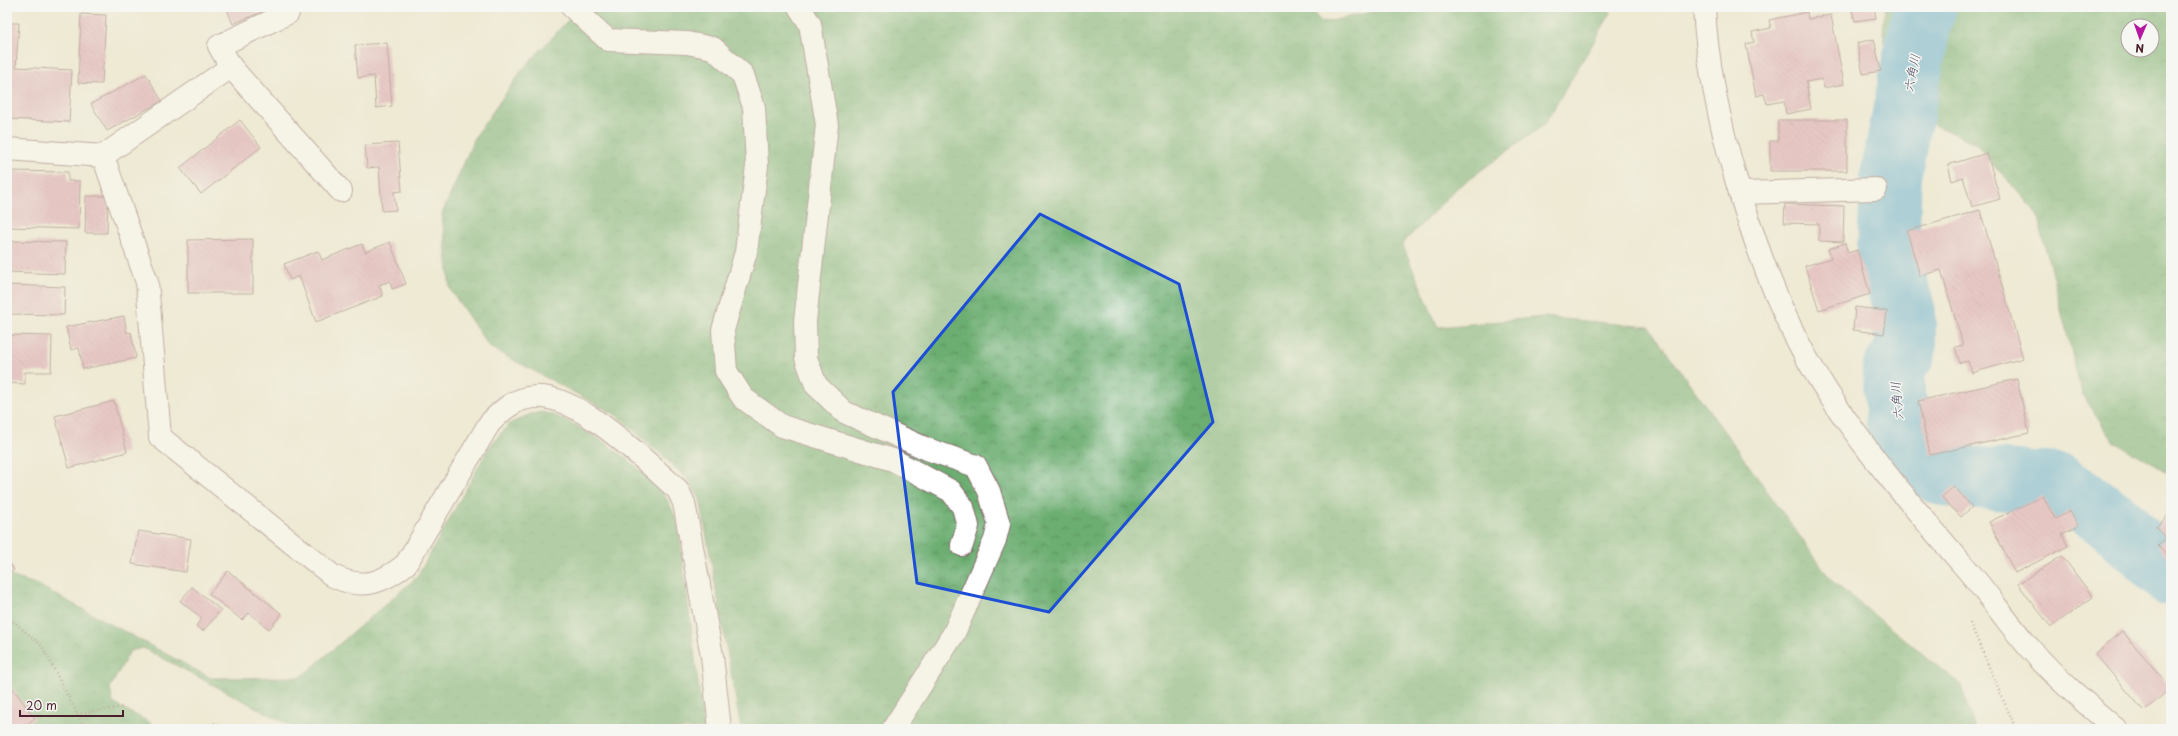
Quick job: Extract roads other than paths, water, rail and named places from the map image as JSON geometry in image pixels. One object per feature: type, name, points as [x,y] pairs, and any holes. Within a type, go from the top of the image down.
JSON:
[{"type":"street","points":[[572,7],[608,40],[687,43],[713,48],[743,75],[754,107],[757,166],[746,252],[723,330],[726,371],[742,398],[782,426],[893,460],[951,490],[963,508],[968,526],[962,545]]},
{"type":"street","points":[[799,7],[810,24],[827,125],[805,321],[806,358],[816,385],[844,412],[927,449],[976,466],[989,491],[999,524],[995,540],[954,633],[893,729]]},
{"type":"street","points":[[1704,7],[1706,38],[1713,92],[1747,219],[1776,295],[1812,368],[1840,412],[1868,451],[1974,578],[2034,653],[2116,729]]},
{"type":"street","points":[[288,13],[219,46],[231,67],[341,191]]},
{"type":"street","points":[[7,149],[103,156],[231,67]]},
{"type":"street","points":[[103,156],[147,282],[160,437],[332,576],[356,584],[368,584],[394,574],[406,564],[489,424],[499,413],[512,403],[535,397],[560,400],[612,431],[678,490],[688,520],[712,656],[720,729]]},
{"type":"street","points":[[1740,193],[1876,189]]},
{"type":"waterway","name":"六角川","points":[[1926,7],[1921,20],[1891,176],[1888,254],[1905,313],[1905,352],[1893,370],[1898,433],[1920,462],[1943,475],[2058,484],[2114,522],[2171,575]]}]
